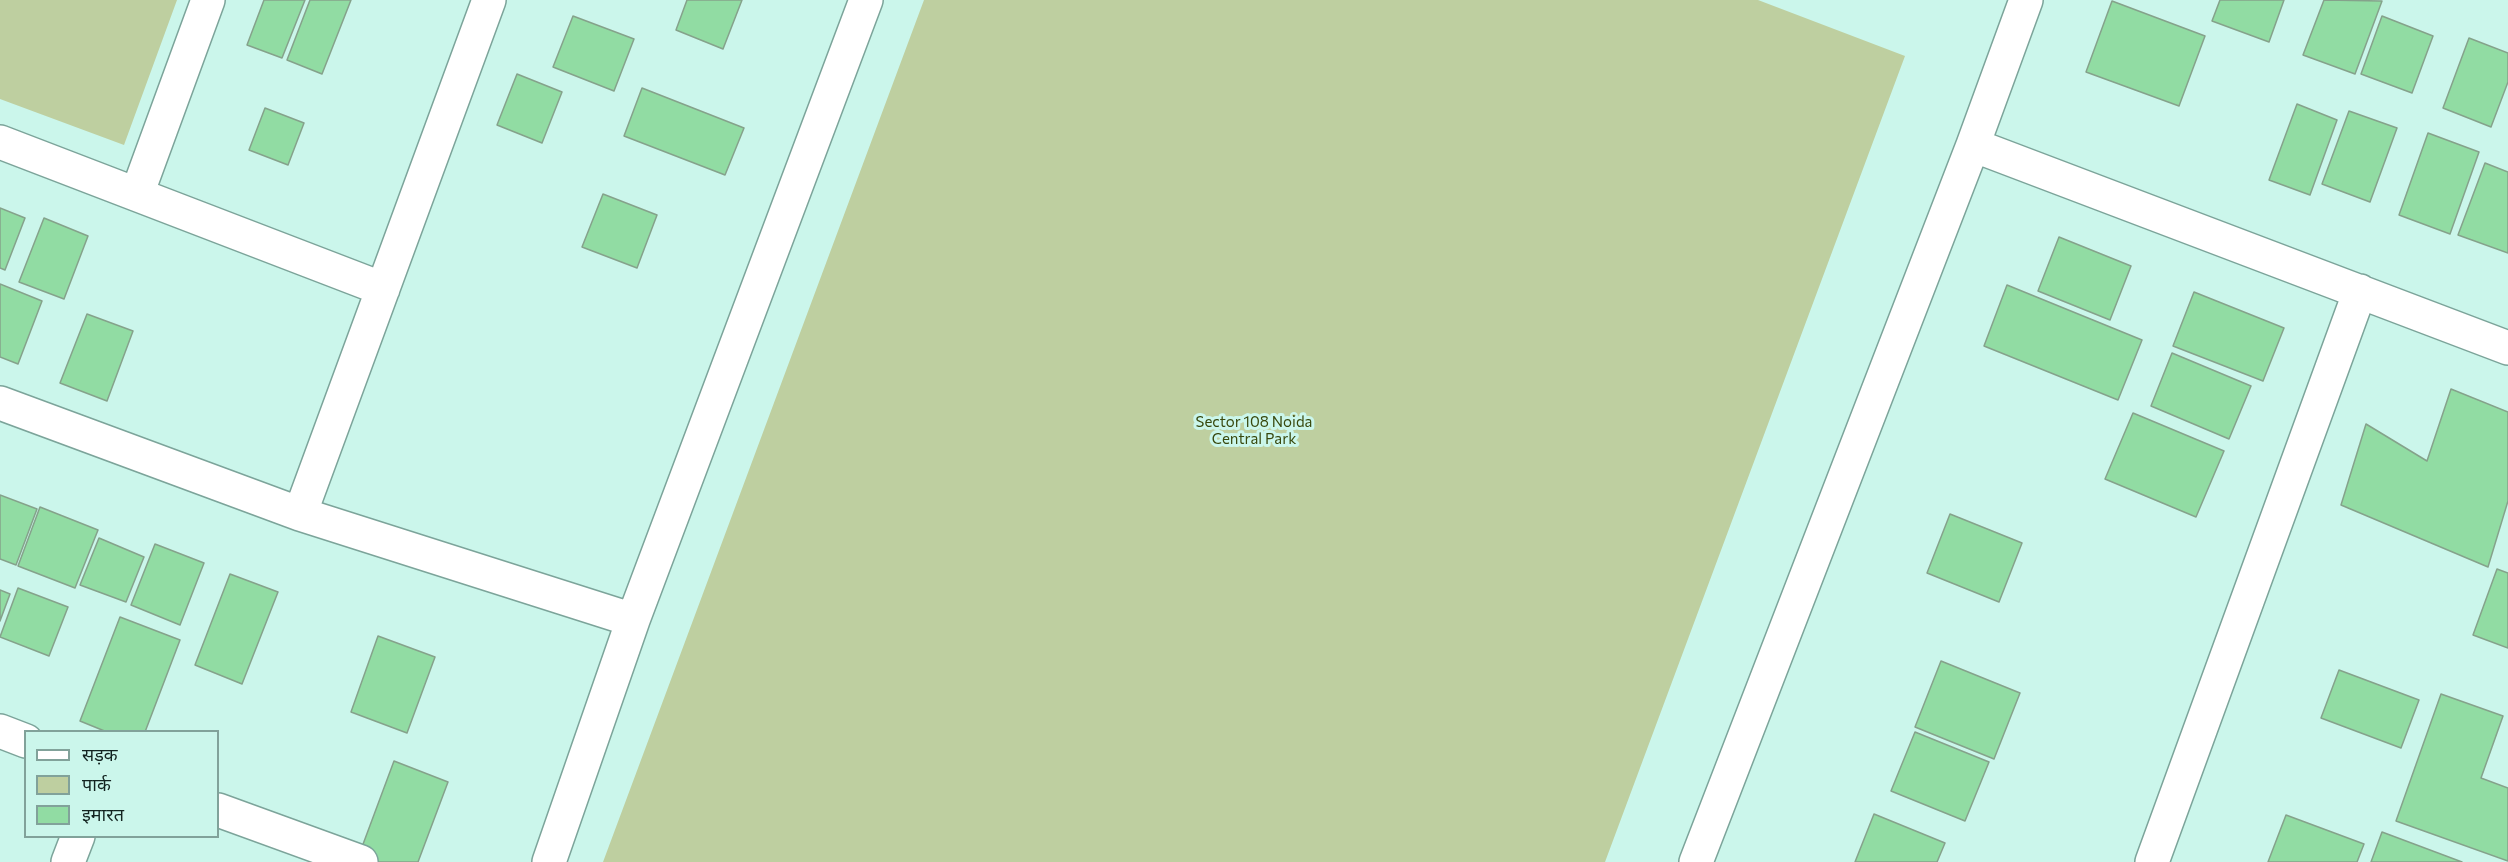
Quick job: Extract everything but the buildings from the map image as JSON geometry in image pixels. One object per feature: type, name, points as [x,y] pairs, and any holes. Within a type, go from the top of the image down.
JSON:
[{"type":"street","points":[[137,194],[208,0]]},
{"type":"street","points":[[300,514],[489,0]]},
{"type":"street","points":[[549,862],[633,620],[866,0]]},
{"type":"street","points":[[1696,862],[1973,145],[2026,0]]},
{"type":"street","points":[[0,142],[383,289]]},
{"type":"street","points":[[1973,145],[2508,348]]},
{"type":"street","points":[[2152,862],[2360,291]]},
{"type":"street","points":[[0,403],[300,514],[633,620]]},
{"type":"street","points":[[0,731],[24,740]]},
{"type":"street","points":[[219,810],[361,862]]},
{"type":"street","points":[[68,862],[78,838]]},
{"type":"green space","points":[[0,0],[177,0],[124,145],[0,99]]},
{"type":"green space","name":"Sector 108 Noida Central Park","points":[[924,0],[1758,0],[1905,56],[1605,862],[603,862]]}]
